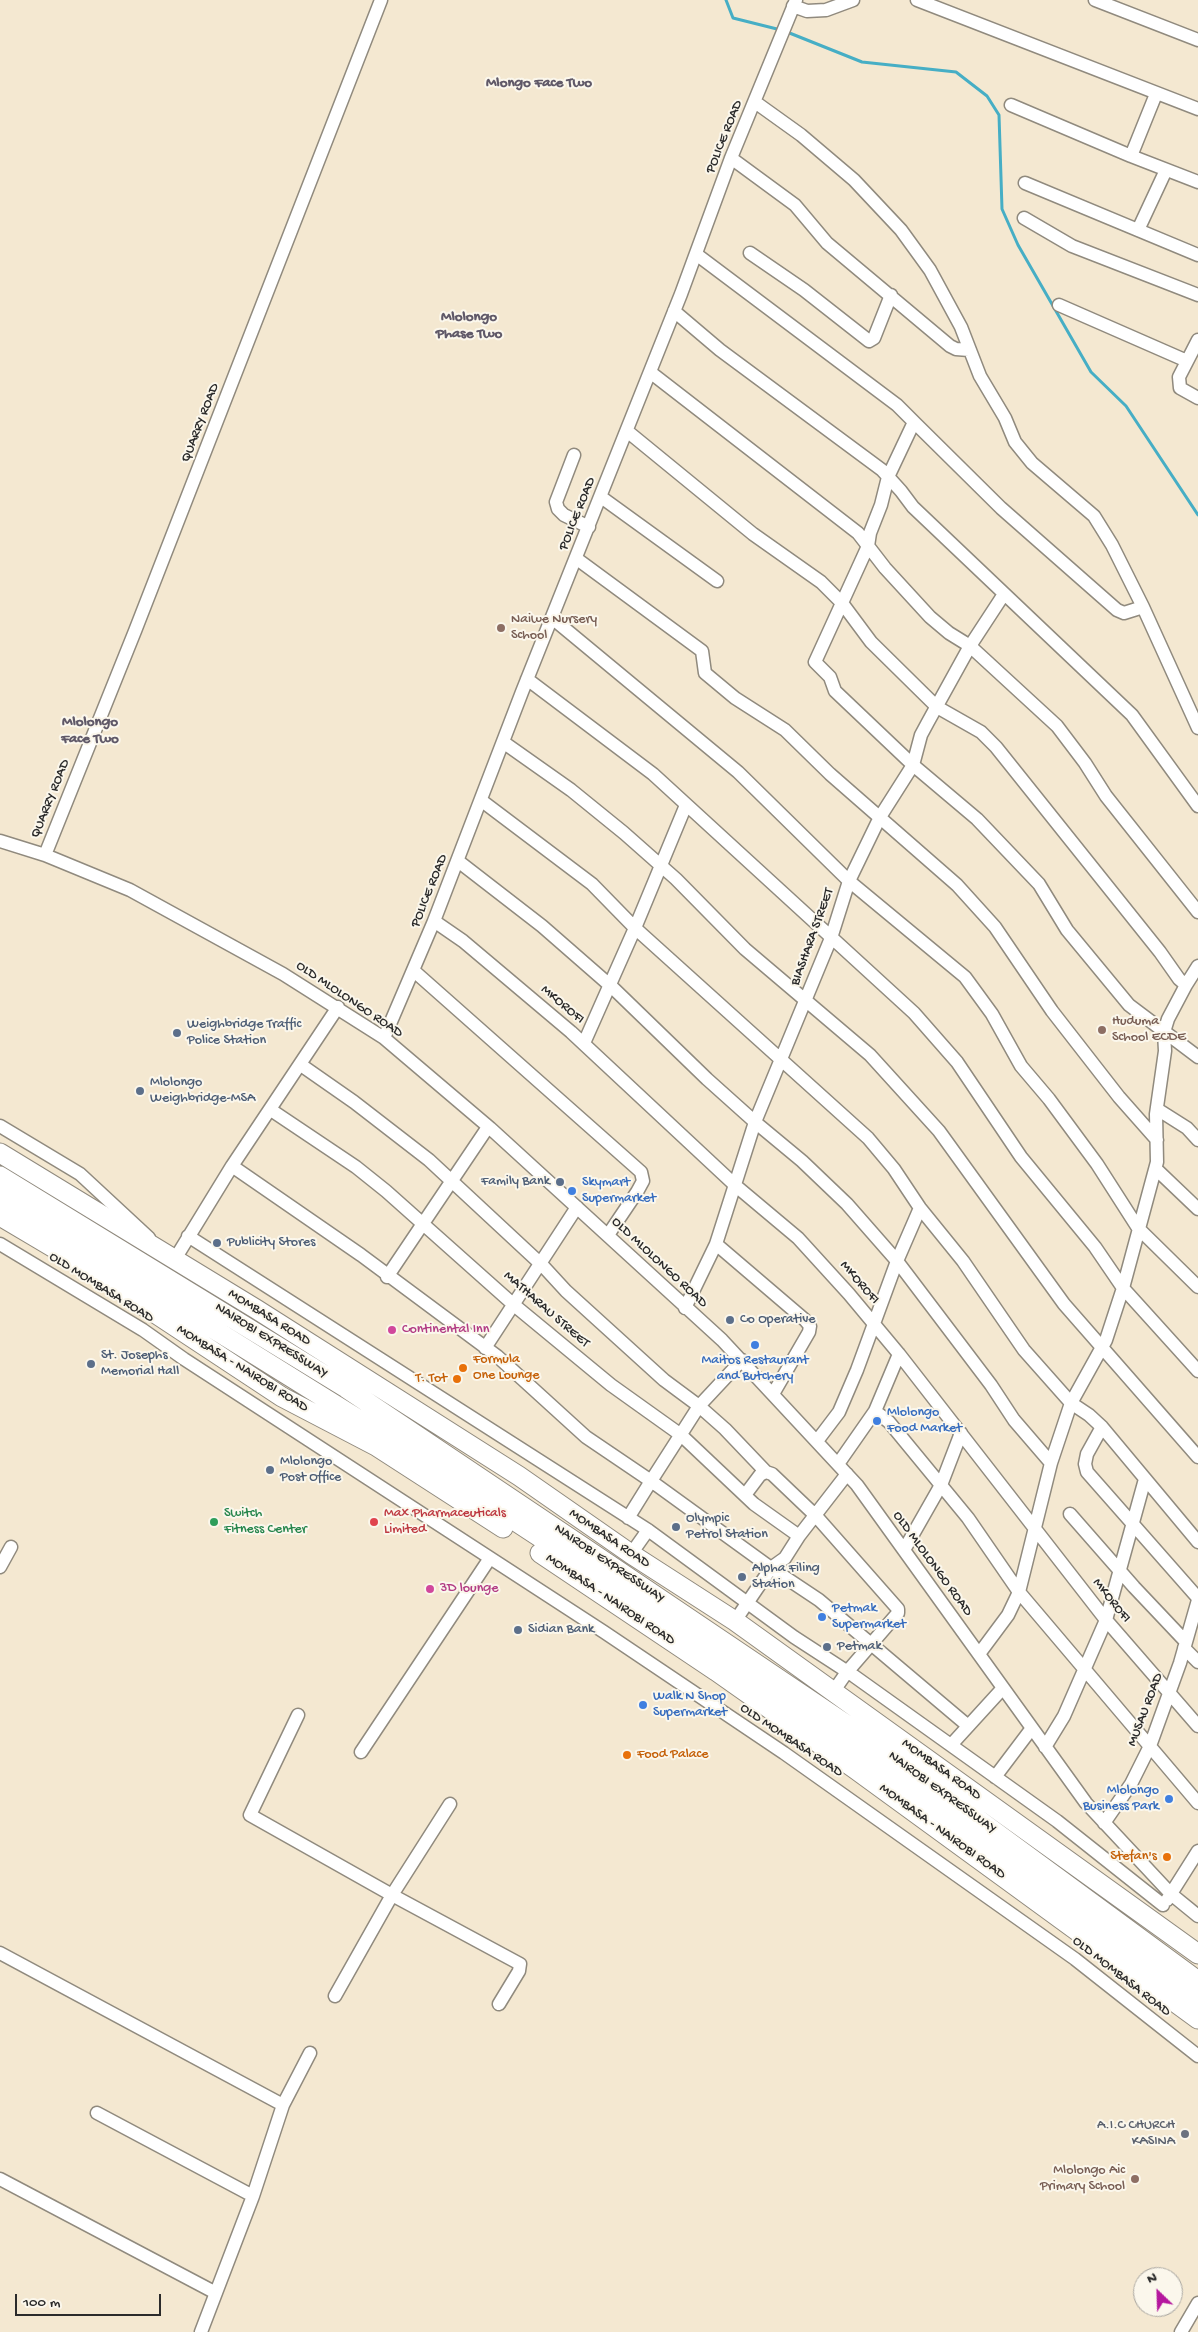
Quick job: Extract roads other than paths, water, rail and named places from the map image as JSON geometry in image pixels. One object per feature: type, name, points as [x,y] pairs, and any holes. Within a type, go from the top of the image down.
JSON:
[{"type":"highway","name":"MOMBASA ROAD","points":[[0,1153],[168,1255],[519,1476],[631,1554],[735,1622],[1198,1954]]},
{"type":"highway","name":"NAIROBI EXPRESSWAY","points":[[0,1176],[346,1388],[578,1543],[881,1748],[1198,1980]]},
{"type":"highway","name":"NAIROBI EXPRESSWAY","points":[[0,1196],[387,1436],[628,1595],[911,1790],[1198,2000]]},
{"type":"highway","name":"MOMBASA - NAIROBI ROAD","points":[[0,1216],[76,1261],[282,1397],[376,1446],[534,1549],[716,1671],[1198,2019]]},
{"type":"street","name":"QUARRY ROAD","points":[[45,855],[135,631],[381,0]]},
{"type":"street","points":[[794,3],[807,10],[826,10],[853,0]]},
{"type":"street","points":[[917,0],[1198,109]]},
{"type":"street","points":[[1095,0],[1198,40]]},
{"type":"street","name":"POLICE ROAD","points":[[384,1038],[414,971],[482,801],[527,679],[577,559],[674,312],[731,158],[794,3]]},
{"type":"street","points":[[1131,156],[1156,94]]},
{"type":"street","points":[[755,102],[801,135],[854,180],[901,230],[930,270],[961,327],[980,376],[1005,418],[1015,442],[1032,462],[1094,516],[1112,545],[1143,607],[1198,728]]},
{"type":"street","points":[[1011,105],[1198,182]]},
{"type":"street","points":[[731,158],[794,205],[827,242],[950,346],[956,349],[969,350]]},
{"type":"street","points":[[1138,230],[1166,170]]},
{"type":"street","points":[[1025,183],[1198,255]]},
{"type":"street","points":[[1024,218],[1072,246],[1198,295]]},
{"type":"street","points":[[750,253],[804,290],[869,340],[874,338],[891,295]]},
{"type":"street","points":[[696,254],[897,405],[1008,514],[1117,610],[1124,612],[1143,607]]},
{"type":"street","points":[[1059,305],[1187,361]]},
{"type":"street","points":[[674,312],[720,350],[826,431],[863,455],[888,477],[913,507],[1132,715],[1198,806]]},
{"type":"street","points":[[1198,340],[1179,376],[1180,388],[1198,398]]},
{"type":"street","points":[[650,372],[716,426],[790,479],[858,533],[930,617],[949,633],[970,646],[1057,726],[1085,763],[1106,796],[1198,912]]},
{"type":"street","points":[[914,422],[888,477],[881,505],[870,533],[868,546],[815,662],[830,677],[835,691],[914,765],[977,819],[1039,884],[1067,930],[1129,1005],[1198,1057]]},
{"type":"street","points":[[627,431],[753,534],[821,582],[842,603],[871,642],[937,707],[981,732],[996,747],[1160,952],[1179,979],[1186,985]]},
{"type":"street","points":[[574,455],[556,502],[558,509],[564,515],[589,527]]},
{"type":"street","points":[[601,497],[717,581]]},
{"type":"street","points":[[577,559],[702,651],[705,673],[736,698],[785,730],[830,774],[937,866],[980,909],[995,927],[1052,1011],[1119,1097],[1157,1140]]},
{"type":"street","name":"BIASHARA STREET","points":[[685,1308],[716,1244],[755,1122],[831,938],[849,881],[880,817],[914,765],[921,735],[970,646],[1004,594]]},
{"type":"street","points":[[552,618],[738,772],[849,881],[965,977],[992,1014],[1021,1066],[1049,1099],[1097,1164],[1138,1228],[1198,1288]]},
{"type":"street","points":[[527,679],[653,774],[914,1014],[957,1062],[1021,1157],[1095,1247],[1123,1288],[1198,1372]]},
{"type":"street","points":[[503,742],[571,790],[660,864],[745,949],[870,1055],[939,1131],[1064,1304],[1198,1457]]},
{"type":"street","points":[[482,801],[592,884],[635,928],[868,1138],[894,1169],[920,1208],[963,1260],[1024,1350],[1071,1403],[1089,1414],[1102,1427],[1198,1542]]},
{"type":"street","points":[[584,1044],[686,805]]},
{"type":"street","name":"OLD MLOLONGO ROAD","points":[[0,841],[45,855],[130,890],[275,969],[338,1007],[384,1038],[488,1127],[608,1235],[742,1360],[847,1474],[1086,1803],[1171,1894],[1198,1916]]},
{"type":"street","points":[[458,861],[542,926],[610,985],[755,1122],[802,1161],[828,1186],[897,1261],[991,1385],[1014,1420],[1051,1463]]},
{"type":"street","name":"MKOROFI","points":[[434,921],[463,941],[584,1044],[736,1186],[798,1238],[899,1354],[1106,1620],[1198,1726]]},
{"type":"street","points":[[979,1654],[1008,1615],[1020,1592],[1051,1463],[1071,1403],[1102,1348],[1123,1288],[1138,1228],[1156,1169],[1157,1109],[1165,1051],[1164,1032],[1168,1019],[1186,985],[1198,969]]},
{"type":"street","points":[[414,971],[640,1172],[643,1181],[608,1235]]},
{"type":"street","points":[[0,1126],[80,1174],[121,1209],[168,1255],[188,1236],[232,1166],[338,1007]]},
{"type":"street","name":"MATHARAU STREET","points":[[301,1065],[405,1140],[540,1262],[566,1291],[664,1380],[699,1406],[736,1440],[766,1472],[772,1474],[816,1516],[898,1609],[898,1614],[872,1645]]},
{"type":"street","points":[[1157,1109],[1187,1128],[1198,1140]]},
{"type":"street","name":"MATHARAU STREET","points":[[271,1110],[356,1167],[514,1305],[611,1385],[681,1435],[746,1495],[789,1531],[799,1536]]},
{"type":"street","points":[[387,1277],[488,1127]]},
{"type":"street","points":[[232,1166],[353,1250],[517,1372],[586,1437],[819,1600],[967,1725]]},
{"type":"street","points":[[1156,1169],[1198,1209]]},
{"type":"street","points":[[485,1348],[577,1208]]},
{"type":"street","points":[[816,1441],[839,1412],[897,1261],[920,1208]]},
{"type":"street","points":[[188,1236],[648,1530],[794,1637],[847,1672],[1057,1821],[1163,1905]]},
{"type":"street","name":"OLD MOMBASA ROAD","points":[[0,1244],[143,1330],[184,1359],[604,1632],[854,1801],[1075,1959],[1198,2056]]},
{"type":"street","points":[[716,1244],[806,1320],[810,1326],[809,1332],[773,1394]]},
{"type":"street","points":[[838,1464],[875,1411],[899,1354]]},
{"type":"street","points":[[628,1518],[699,1406],[742,1360]]},
{"type":"street","points":[[875,1411],[889,1422],[941,1485],[968,1518],[1020,1592],[1198,1803]]},
{"type":"street","points":[[1102,1427],[1087,1454],[1085,1464],[1087,1472],[1198,1602]]},
{"type":"street","points":[[904,1550],[941,1485],[962,1433]]},
{"type":"street","points":[[746,1495],[760,1475],[766,1472]]},
{"type":"street","points":[[735,1622],[771,1568],[786,1558],[799,1536],[847,1474]]},
{"type":"street","points":[[1045,1747],[1064,1716],[1106,1620],[1145,1479]]},
{"type":"street","points":[[1070,1514],[1198,1662]]},
{"type":"street","points":[[631,1554],[648,1530]]},
{"type":"street","points":[[0,1567],[11,1547]]},
{"type":"street","points":[[360,1752],[490,1558]]},
{"type":"street","name":"MUSAU ROAD","points":[[1104,1823],[1131,1784],[1150,1746],[1198,1602]]},
{"type":"street","points":[[833,1692],[847,1672],[872,1645]]},
{"type":"street","points":[[951,1745],[967,1725],[1003,1688]]},
{"type":"street","points":[[298,1716],[250,1815],[520,1964],[519,1971],[499,2004]]},
{"type":"street","points":[[995,1777],[1032,1728]]},
{"type":"street","points":[[335,1996],[392,1895],[450,1804]]},
{"type":"street","points":[[1151,1920],[1171,1894],[1198,1851]]},
{"type":"street","points":[[0,1953],[283,2105]]},
{"type":"street","points":[[201,2332],[253,2196],[283,2105],[310,2053]]},
{"type":"street","points":[[97,2113],[253,2196]]},
{"type":"street","points":[[0,2179],[216,2293]]},
{"type":"street","points":[[1181,2332],[1198,2303]]},
{"type":"waterway","points":[[726,0],[733,18],[781,30]]},
{"type":"waterway","points":[[787,32],[862,62],[956,72],[987,96],[999,115],[1002,209],[1018,245],[1091,372],[1126,406],[1198,515]]},
{"type":"place","name":"Naiwe Nursery School","points":[[501,628]]},
{"type":"place","name":"Huduma School ECDE","points":[[1102,1030]]},
{"type":"place","name":"Weighbridge Traffic Police Station","points":[[177,1033]]},
{"type":"place","name":"Mlolongo Weighbridge-MSA","points":[[140,1091]]},
{"type":"place","name":"Family Bank","points":[[560,1182]]},
{"type":"place","name":"Skymart Supermarket","points":[[572,1191]]},
{"type":"place","name":"Publicity Stores","points":[[217,1243]]},
{"type":"place","name":"Co Operative","points":[[730,1320]]},
{"type":"place","name":"Continental Inn","points":[[392,1330]]},
{"type":"place","name":"Maitos Restaurant and Butchery","points":[[755,1345]]},
{"type":"place","name":"St. Josephs Memorial Hall","points":[[91,1364]]},
{"type":"place","name":"Formula One Lounge","points":[[463,1368]]},
{"type":"place","name":"T. Tot","points":[[457,1379]]},
{"type":"place","name":"Mlolongo Food Market","points":[[877,1421]]},
{"type":"place","name":"Mlolongo Post Office","points":[[270,1470]]},
{"type":"place","name":"Switch Fitness Center","points":[[214,1522]]},
{"type":"place","name":"Max Pharmaceuticals Limited","points":[[374,1522]]},
{"type":"place","name":"Olympic Petrol Station","points":[[676,1527]]},
{"type":"place","name":"Alpha Filing Station","points":[[742,1577]]},
{"type":"place","name":"3D lounge","points":[[430,1589]]},
{"type":"place","name":"Petmak Supermarket","points":[[822,1617]]},
{"type":"place","name":"Sidian Bank","points":[[518,1630]]},
{"type":"place","name":"Petmak","points":[[827,1647]]},
{"type":"place","name":"Walk N Shop Supermarket","points":[[643,1705]]},
{"type":"place","name":"Food Palace","points":[[627,1755]]},
{"type":"place","name":"Mlolongo Business Park","points":[[1169,1799]]},
{"type":"place","name":"Stefan's","points":[[1167,1857]]},
{"type":"place","name":"A.I.C CHURCH KASINA","points":[[1185,2134]]},
{"type":"place","name":"Mlolongo Aic Primary School","points":[[1135,2179]]},
{"type":"district","name":"Mlongo Face Two","points":[[539,84]]},
{"type":"district","name":"Mlolongo Phase Two","points":[[469,326]]},
{"type":"district","name":"Mlolongo Face Two","points":[[90,732]]}]
